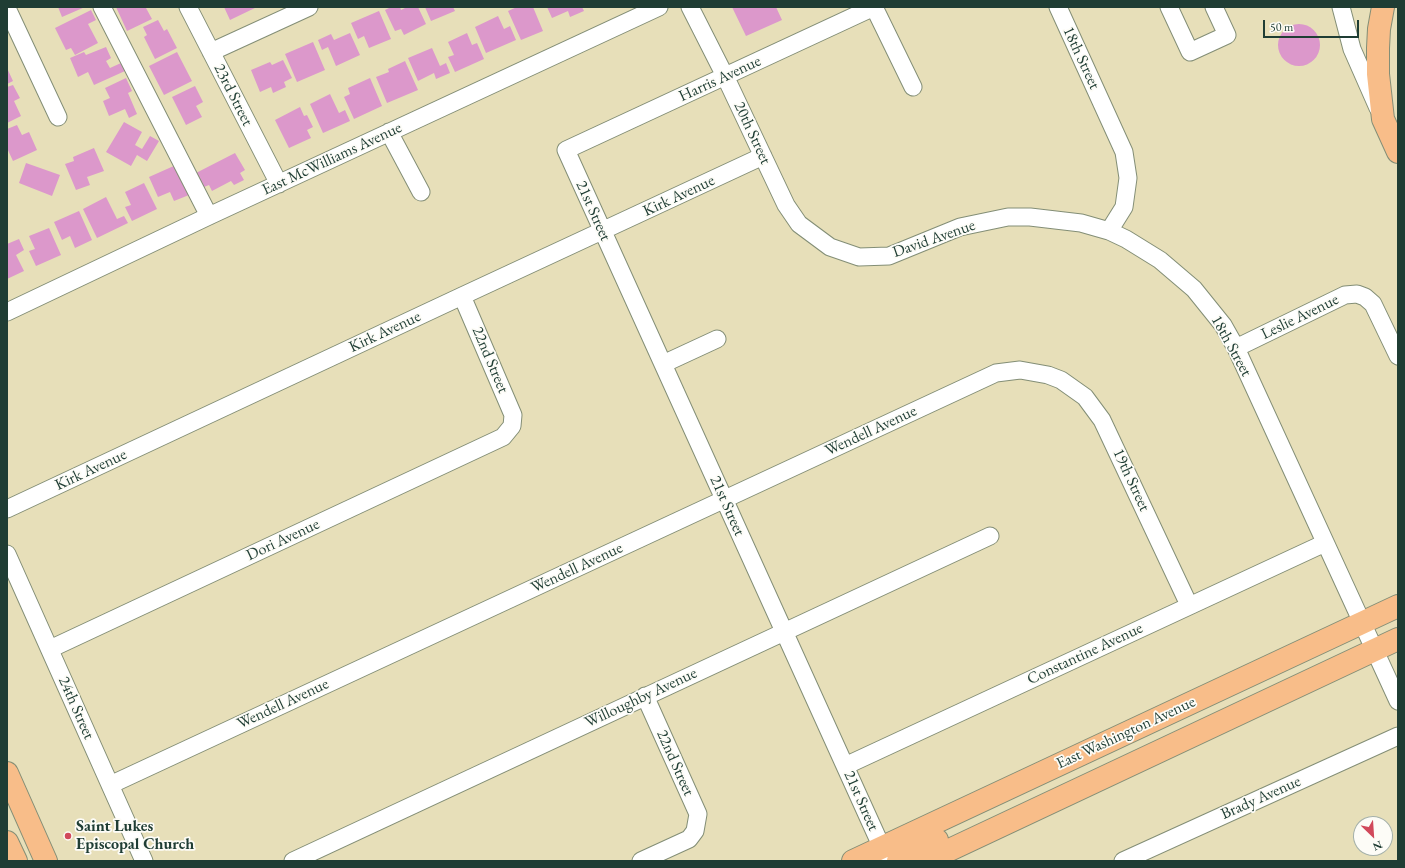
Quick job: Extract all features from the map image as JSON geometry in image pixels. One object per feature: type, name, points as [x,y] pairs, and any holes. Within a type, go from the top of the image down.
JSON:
[{"type":"main road","points":[[1383,7],[1379,29],[1378,74],[1383,119],[1398,152]]},
{"type":"main road","name":"East Washington Avenue","points":[[888,858],[916,853],[994,808],[1053,767],[1367,636],[1398,606]]},
{"type":"main road","name":"East Washington Avenue","points":[[926,861],[1181,740],[1341,646],[1367,636],[1398,639]]},
{"type":"main road","points":[[7,774],[46,861]]},
{"type":"main road","points":[[7,842],[16,861]]},
{"type":"main road","points":[[853,861],[888,858]]},
{"type":"street","points":[[102,7],[209,216]]},
{"type":"street","name":"23rd Street","points":[[188,7],[279,184]]},
{"type":"street","points":[[211,52],[309,7]]},
{"type":"street","name":"East McWilliams Avenue","points":[[7,312],[209,216],[659,7]]},
{"type":"street","name":"20th Street","points":[[690,7],[725,76],[786,205],[799,224],[830,247]]},
{"type":"street","points":[[874,7],[913,87]]},
{"type":"street","name":"Harris Avenue","points":[[566,150],[874,7]]},
{"type":"street","name":"18th Street","points":[[1058,7],[1124,152],[1128,178],[1124,207],[1109,231],[1126,239],[1160,260],[1194,289],[1223,325],[1236,348],[1398,701]]},
{"type":"street","points":[[1169,7],[1190,52],[1227,35],[1214,7]]},
{"type":"street","points":[[1341,7],[1352,49],[1383,119]]},
{"type":"street","points":[[7,8],[58,117]]},
{"type":"street","points":[[389,132],[421,192]]},
{"type":"street","name":"21st Street","points":[[566,150],[888,858]]},
{"type":"street","name":"Kirk Avenue","points":[[7,509],[763,156]]},
{"type":"street","name":"David Avenue","points":[[830,247],[859,257],[889,256],[960,227],[1008,217],[1030,217],[1081,223],[1109,231]]},
{"type":"street","name":"Leslie Avenue","points":[[1236,348],[1345,295],[1357,294],[1365,297],[1373,304],[1398,356]]},
{"type":"street","name":"22nd Street","points":[[462,296],[513,415],[512,426]]},
{"type":"street","points":[[663,364],[717,339]]},
{"type":"street","name":"Wendell Avenue","points":[[110,784],[996,373],[1020,370],[1048,375]]},
{"type":"street","name":"19th Street","points":[[1048,375],[1061,380],[1085,397],[1102,420],[1190,605]]},
{"type":"street","name":"Dori Avenue","points":[[50,649],[503,437],[512,426]]},
{"type":"street","name":"Willoughby Avenue","points":[[293,861],[990,536]]},
{"type":"street","name":"Constantine Avenue","points":[[845,766],[1325,543]]},
{"type":"street","name":"24th Street","points":[[7,554],[144,861]]},
{"type":"street","name":"22nd Street","points":[[641,861],[689,838],[695,831],[698,814],[646,696]]},
{"type":"street","name":"Brady Avenue","points":[[1123,861],[1398,736]]},
{"type":"building","points":[[58,7],[85,7],[62,17]]},
{"type":"building","points":[[116,7],[148,7],[146,8],[152,19],[127,31]]},
{"type":"building","points":[[224,7],[257,7],[230,20]]},
{"type":"building","points":[[391,7],[400,7],[401,10],[407,7],[418,7],[426,24],[404,35],[401,29],[395,31],[385,10]]},
{"type":"building","points":[[425,7],[453,7],[455,11],[431,21]]},
{"type":"building","points":[[517,7],[533,7],[543,31],[521,40],[508,11]]},
{"type":"building","points":[[547,7],[582,7],[584,11],[570,17],[568,11],[552,18]]},
{"type":"building","points":[[732,7],[776,7],[782,20],[746,36]]},
{"type":"building","points":[[91,10],[96,20],[88,24],[98,43],[75,55],[71,48],[66,50],[55,28]]},
{"type":"building","points":[[379,11],[391,39],[369,48],[364,36],[358,39],[351,23]]},
{"type":"building","points":[[498,16],[504,29],[510,26],[516,40],[486,53],[475,27]]},
{"type":"building","points":[[158,20],[164,31],[167,29],[177,48],[155,59],[144,37],[147,35],[143,27]]},
{"type":"building","points":[[1295,24],[1303,24],[1311,27],[1317,33],[1320,45],[1317,57],[1311,63],[1303,66],[1295,66],[1287,63],[1281,57],[1278,49],[1278,41],[1281,33],[1287,27]]},
{"type":"building","points":[[350,33],[360,55],[336,66],[328,47],[322,50],[318,40],[331,34],[334,40]]},
{"type":"building","points":[[467,33],[472,45],[477,43],[484,59],[455,72],[448,57],[454,55],[448,42]]},
{"type":"building","points":[[313,42],[325,70],[297,82],[285,54]]},
{"type":"building","points":[[106,47],[111,58],[106,61],[110,68],[121,63],[125,71],[94,85],[88,72],[78,77],[70,58],[84,52],[86,55]]},
{"type":"building","points":[[432,48],[440,66],[446,63],[450,73],[436,79],[434,73],[418,81],[408,58]]},
{"type":"building","points":[[177,52],[192,81],[164,95],[149,66]]},
{"type":"building","points":[[283,60],[292,78],[284,82],[286,87],[273,93],[271,87],[260,92],[251,70],[270,62],[272,65]]},
{"type":"building","points":[[405,61],[418,90],[387,103],[376,77],[389,72],[388,69]]},
{"type":"building","points":[[7,68],[13,81],[7,84]]},
{"type":"building","points":[[126,78],[132,91],[128,93],[137,114],[129,118],[125,109],[109,116],[103,101],[110,98],[105,88]]},
{"type":"building","points":[[370,78],[382,106],[354,119],[344,97],[350,94],[348,88]]},
{"type":"building","points":[[13,85],[20,98],[14,101],[21,116],[7,123],[7,87]]},
{"type":"building","points":[[195,86],[203,102],[196,106],[202,117],[186,125],[172,97]]},
{"type":"building","points":[[330,94],[339,113],[345,110],[350,121],[323,133],[310,104]]},
{"type":"building","points":[[300,107],[304,116],[307,115],[313,127],[307,130],[311,138],[289,148],[275,120]]},
{"type":"building","points":[[124,122],[142,132],[135,145],[142,149],[150,136],[159,141],[147,161],[137,155],[131,166],[106,152]]},
{"type":"building","points":[[17,125],[22,135],[29,132],[37,150],[13,161],[7,148],[7,129]]},
{"type":"building","points":[[94,148],[104,171],[87,177],[90,185],[76,190],[65,164],[74,161],[73,157]]},
{"type":"building","points":[[235,153],[245,170],[240,173],[244,180],[234,185],[231,181],[212,191],[209,185],[204,187],[196,173]]},
{"type":"building","points":[[26,163],[60,175],[52,196],[19,183]]},
{"type":"building","points":[[176,165],[189,195],[174,201],[170,192],[158,197],[149,177]]},
{"type":"building","points":[[144,183],[157,209],[132,221],[125,207],[131,205],[125,192]]},
{"type":"building","points":[[106,197],[117,219],[124,216],[128,223],[97,238],[83,209]]},
{"type":"building","points":[[79,211],[92,240],[75,248],[70,236],[62,240],[54,222]]},
{"type":"building","points":[[49,228],[61,255],[36,266],[29,251],[35,249],[29,236]]},
{"type":"building","points":[[19,239],[24,250],[16,255],[24,271],[7,279],[7,244]]},
{"type":"place","name":"Saint Lukes Episcopal Church","points":[[68,836]]}]
